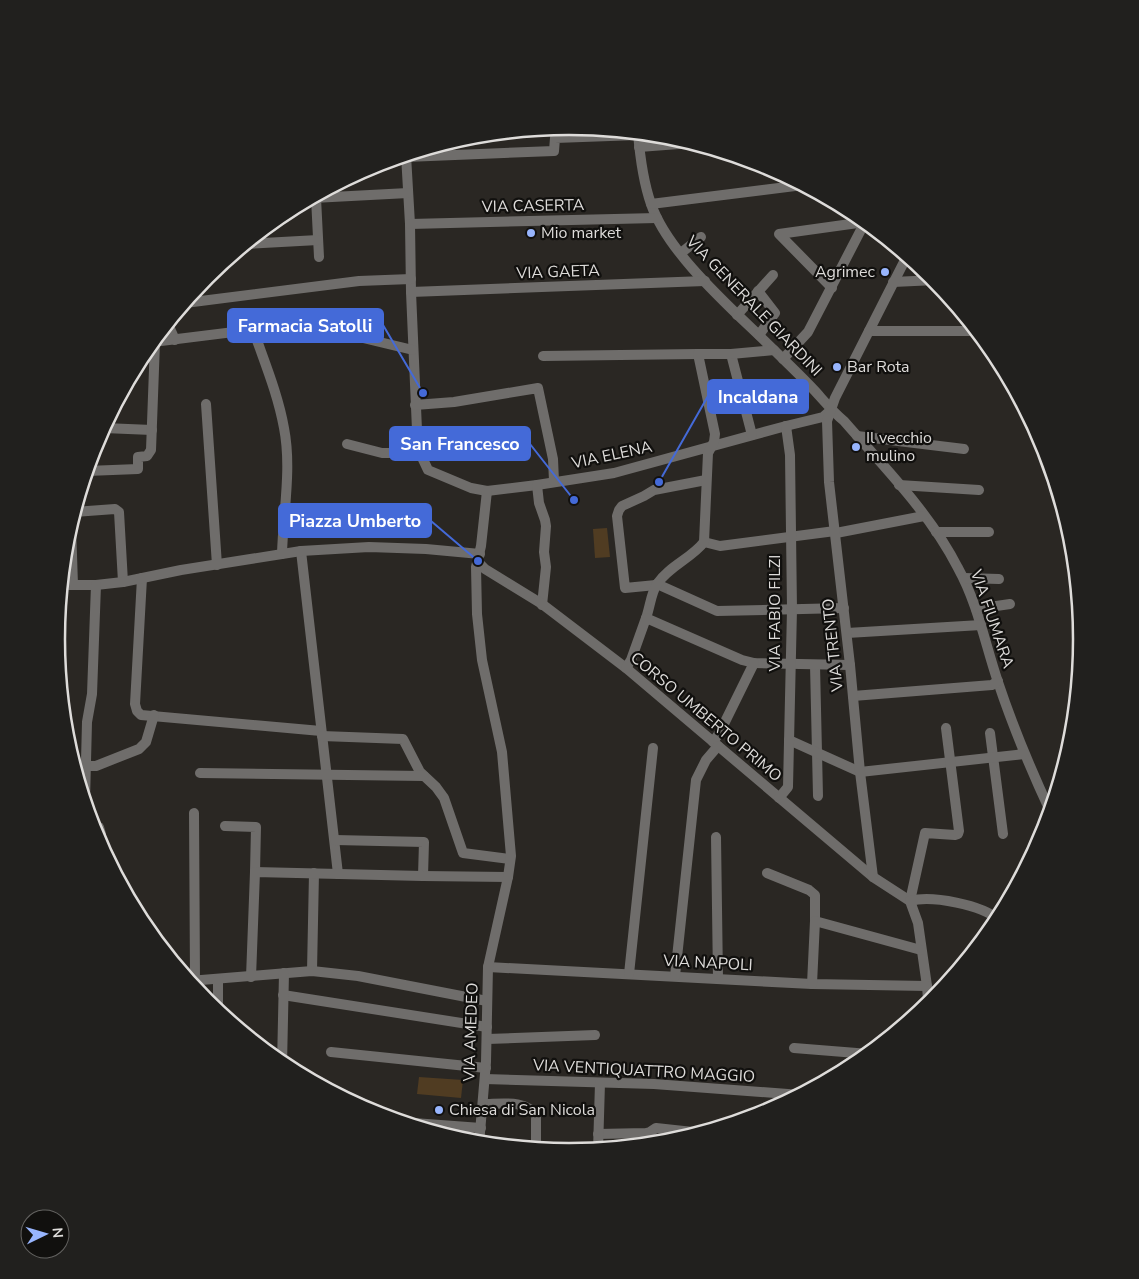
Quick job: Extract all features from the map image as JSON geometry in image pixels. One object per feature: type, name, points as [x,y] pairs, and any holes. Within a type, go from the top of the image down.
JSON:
[{"type":"street","points":[[429,155],[554,151],[555,138],[599,136]]},
{"type":"street","name":"VIA GENERALE GIARDINI","points":[[638,140],[644,180],[651,204],[668,237],[737,315],[816,392],[831,410]]},
{"type":"street","points":[[639,148],[669,145]]},
{"type":"street","name":"VIA ELENA","points":[[406,162],[415,405],[420,453],[428,470],[471,488],[486,491],[554,482],[614,473],[823,417],[831,410]]},
{"type":"street","points":[[651,204],[789,185]]},
{"type":"street","points":[[327,197],[408,193]]},
{"type":"street","points":[[315,204],[319,257]]},
{"type":"street","name":"VIA CASERTA","points":[[410,224],[657,218]]},
{"type":"street","points":[[832,288],[779,234],[855,224]]},
{"type":"street","points":[[783,359],[808,332],[862,229]]},
{"type":"street","points":[[681,253],[701,237]]},
{"type":"street","points":[[257,243],[318,240]]},
{"type":"street","name":"VIA TRENTO","points":[[873,877],[860,772],[829,474],[827,421],[835,398],[904,262]]},
{"type":"street","points":[[737,315],[773,275]]},
{"type":"street","points":[[195,302],[359,281],[411,279]]},
{"type":"street","name":"VIA GAETA","points":[[411,292],[705,281]]},
{"type":"street","points":[[893,282],[923,281]]},
{"type":"street","points":[[758,291],[775,314],[759,335]]},
{"type":"street","points":[[163,341],[290,325],[313,326],[413,350]]},
{"type":"street","points":[[253,329],[285,429],[287,464],[282,554]]},
{"type":"street","points":[[171,330],[175,340]]},
{"type":"street","points":[[869,331],[969,331]]},
{"type":"street","points":[[543,356],[730,354],[774,350]]},
{"type":"street","points":[[95,470],[138,469],[138,457],[147,456],[151,450],[154,354]]},
{"type":"street","points":[[626,668],[657,585],[704,542],[708,452],[714,442],[715,434],[698,354]]},
{"type":"street","points":[[730,354],[752,436]]},
{"type":"street","points":[[415,405],[454,402],[538,388],[553,459],[554,482]]},
{"type":"street","points":[[206,404],[217,565]]},
{"type":"street","name":"VIA FIUMARA","points":[[831,410],[844,421],[924,516],[964,578],[1024,754],[1047,803]]},
{"type":"street","name":"VIA FABIO FILZI","points":[[779,798],[788,787],[792,609],[790,455],[786,426]]},
{"type":"street","points":[[111,428],[152,430]]},
{"type":"street","points":[[857,436],[964,449]]},
{"type":"street","points":[[347,444],[382,453],[420,453]]},
{"type":"street","points":[[706,480],[654,490],[622,506],[618,510],[617,516],[625,588],[657,585],[716,611],[844,608]]},
{"type":"street","points":[[537,484],[539,503],[546,526],[544,552],[546,567],[542,605]]},
{"type":"street","points":[[899,485],[980,490]]},
{"type":"street","name":"VIA AMEDEO","points":[[480,1136],[486,1073],[488,967],[510,860],[502,752],[482,660],[476,583],[476,567],[479,558],[486,491]]},
{"type":"street","points":[[81,511],[115,509],[119,512],[123,582]]},
{"type":"street","points":[[704,542],[720,546],[836,532],[924,516]]},
{"type":"street","points":[[936,532],[989,532]]},
{"type":"street","points":[[68,585],[96,585],[123,582],[301,551],[369,547],[426,549],[479,558]]},
{"type":"street","points":[[301,551],[338,874]]},
{"type":"street","points":[[72,557],[73,585]]},
{"type":"street","name":"CORSO UMBERTO PRIMO","points":[[479,558],[485,569],[542,605],[626,668],[873,877],[910,901]]},
{"type":"street","points":[[142,578],[135,704],[141,716],[154,715],[322,734],[403,739],[415,765],[444,798],[463,853],[510,860]]},
{"type":"street","points":[[964,578],[999,579]]},
{"type":"street","points":[[86,781],[87,722],[92,694],[96,585]]},
{"type":"street","points":[[976,609],[1010,604]]},
{"type":"street","points":[[646,618],[742,660],[754,663],[850,665]]},
{"type":"street","points":[[847,633],[980,625]]},
{"type":"street","points":[[675,976],[696,780],[754,663]]},
{"type":"street","points":[[815,665],[818,796]]},
{"type":"street","points":[[853,696],[992,685],[998,681]]},
{"type":"street","points":[[81,767],[96,766],[139,749],[146,742],[154,715]]},
{"type":"street","points":[[928,994],[918,923],[910,901],[925,833],[958,834],[946,728]]},
{"type":"street","points":[[990,733],[1003,834]]},
{"type":"street","points":[[789,740],[860,772],[1024,754]]},
{"type":"street","points":[[629,974],[653,748]]},
{"type":"street","points":[[200,773],[424,776]]},
{"type":"street","points":[[192,974],[194,812]]},
{"type":"street","points":[[225,826],[256,827],[251,977]]},
{"type":"street","points":[[716,837],[718,979]]},
{"type":"street","points":[[334,840],[424,842],[423,876]]},
{"type":"street","points":[[255,872],[508,877]]},
{"type":"street","points":[[767,873],[809,890],[815,895],[812,984]]},
{"type":"street","points":[[312,971],[314,874]]},
{"type":"street","points":[[910,901],[920,898],[972,905],[992,915]]},
{"type":"street","points":[[814,921],[921,950]]},
{"type":"street","name":"VIA NAPOLI","points":[[488,967],[812,984],[926,986]]},
{"type":"street","points":[[198,981],[312,971],[380,980],[487,1001]]},
{"type":"street","points":[[282,1054],[284,973]]},
{"type":"street","points":[[218,980],[218,1001]]},
{"type":"street","points":[[283,995],[487,1027]]},
{"type":"street","points":[[487,1039],[595,1035]]},
{"type":"street","points":[[794,1048],[858,1053]]},
{"type":"street","name":"VIA VENTIQUATTRO MAGGIO","points":[[331,1052],[486,1073],[600,1083],[663,1084],[789,1094]]},
{"type":"street","points":[[598,1143],[600,1083]]},
{"type":"street","points":[[484,1104],[520,1104],[533,1111],[536,1116],[536,1143]]},
{"type":"street","points":[[430,1124],[481,1128]]},
{"type":"street","points":[[598,1134],[646,1133],[656,1128],[682,1131]]},
{"type":"shaded area","points":[[607,528],[610,557],[595,558],[593,529]]},
{"type":"shaded area","points":[[419,1077],[463,1080],[461,1098],[417,1094]]},
{"type":"place","name":"Mio market","points":[[531,233]]},
{"type":"place","name":"Agrimec","points":[[885,272]]},
{"type":"place","name":"Bar Rota","points":[[837,367]]},
{"type":"place","name":"Farmacia Satolli","points":[[423,393]]},
{"type":"place","name":"Il vecchio mulino","points":[[856,447]]},
{"type":"place","name":"Incaldana","points":[[659,482]]},
{"type":"place","name":"San Francesco","points":[[574,500]]},
{"type":"place","name":"Piazza Umberto","points":[[478,561]]},
{"type":"place","name":"Chiesa di San Nicola","points":[[439,1110]]}]
